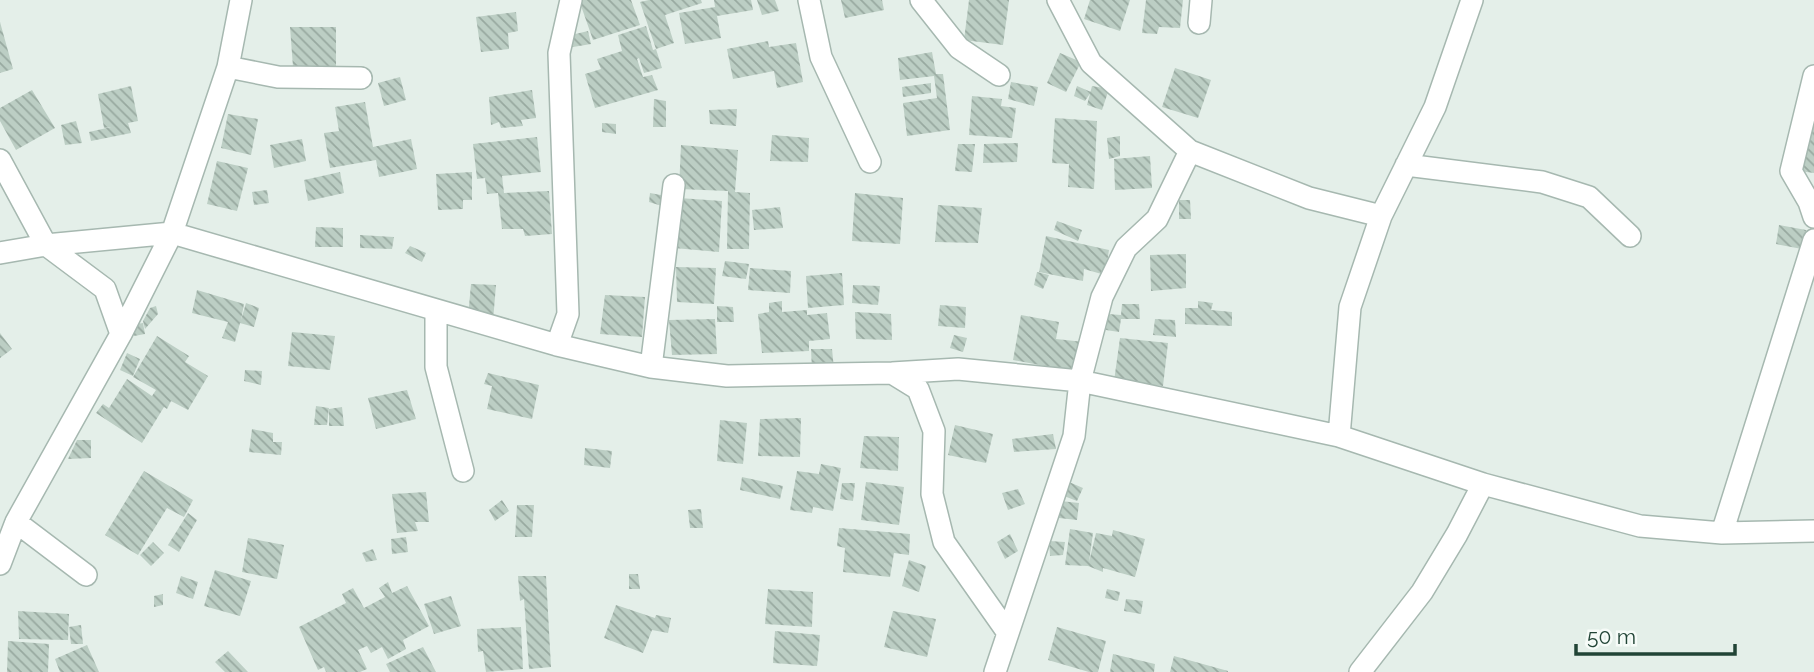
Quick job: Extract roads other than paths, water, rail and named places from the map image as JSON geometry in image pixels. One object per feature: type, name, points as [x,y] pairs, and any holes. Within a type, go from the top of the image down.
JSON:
[{"type":"street","points":[[0,564],[16,522],[121,334],[172,233],[228,67],[241,0]]},
{"type":"street","points":[[557,345],[568,314],[559,53],[571,0]]},
{"type":"street","points":[[809,0],[821,57],[870,162]]},
{"type":"street","points":[[921,0],[959,48],[999,75]]},
{"type":"street","points":[[1058,0],[1091,63],[1190,151],[1309,198],[1381,216]]},
{"type":"street","points":[[1199,23],[1201,0]]},
{"type":"street","points":[[1339,436],[1350,307],[1381,216],[1434,107],[1472,0]]},
{"type":"street","points":[[228,67],[278,77],[361,78]]},
{"type":"street","points":[[1814,76],[1791,171],[1809,202],[1814,217]]},
{"type":"street","points":[[995,672],[1074,436],[1080,381],[1102,297],[1126,248],[1157,219],[1190,151]]},
{"type":"street","points":[[0,160],[46,245],[105,289],[121,334]]},
{"type":"street","points":[[1406,165],[1542,182],[1589,197],[1630,236]]},
{"type":"street","points":[[651,367],[674,185]]},
{"type":"street","points":[[0,253],[46,245],[172,233],[557,345],[651,367],[727,376],[958,369],[1080,381],[1339,436],[1483,484],[1640,526],[1722,533],[1814,531]]},
{"type":"street","points":[[1722,533],[1814,240]]},
{"type":"street","points":[[436,310],[436,367],[463,471]]},
{"type":"street","points":[[892,373],[919,389],[934,431],[932,494],[944,541],[1008,633]]},
{"type":"street","points":[[1360,672],[1422,592],[1483,484]]},
{"type":"street","points":[[16,522],[86,575]]}]
